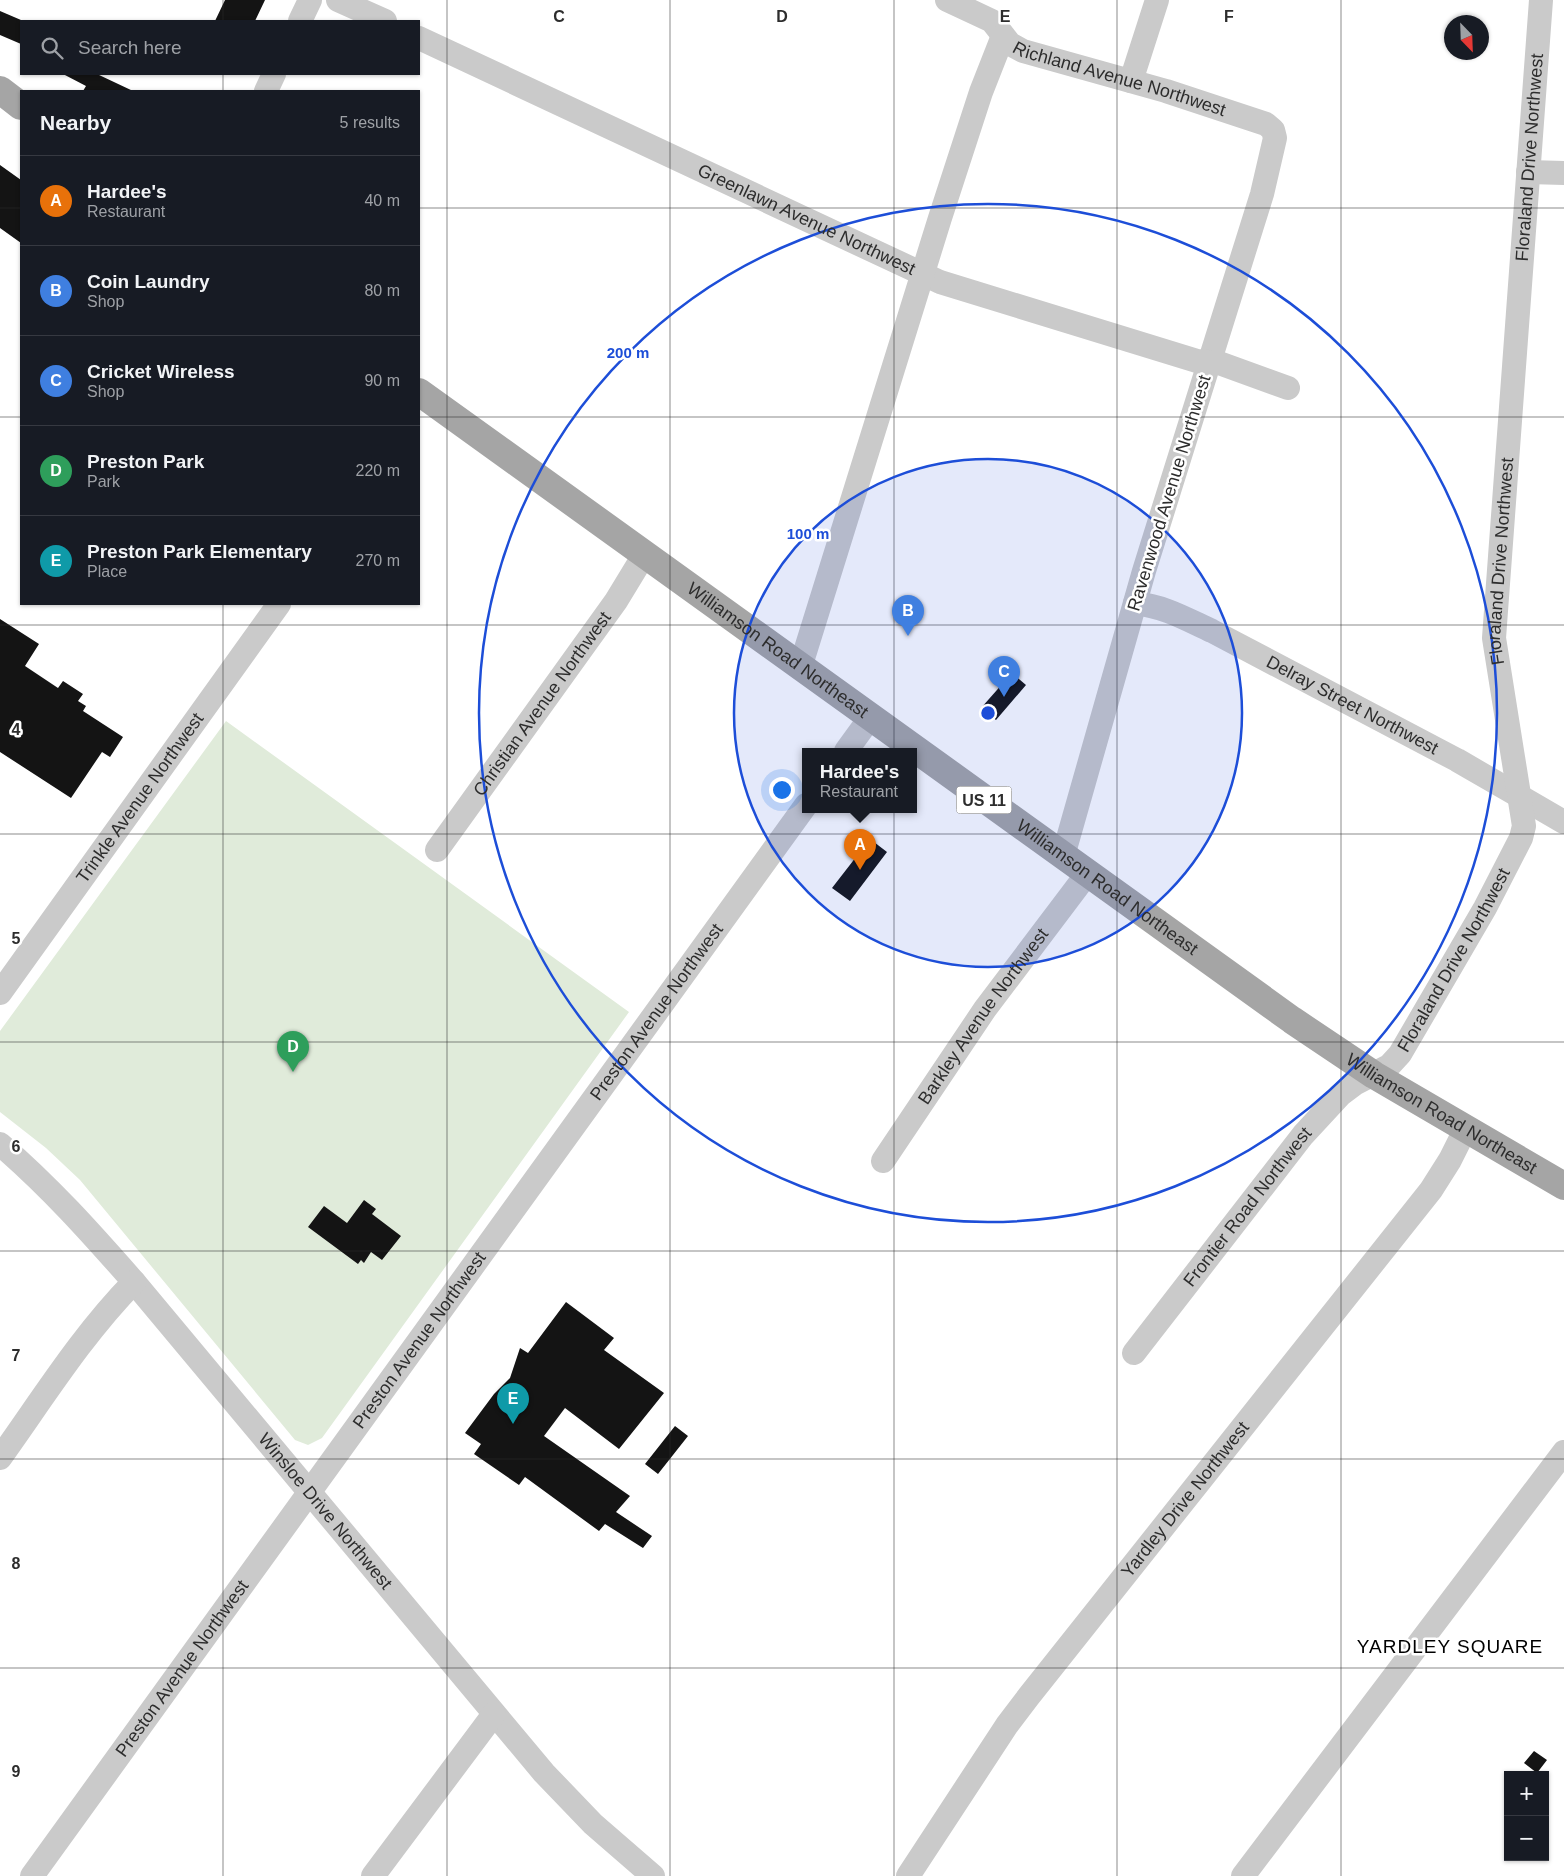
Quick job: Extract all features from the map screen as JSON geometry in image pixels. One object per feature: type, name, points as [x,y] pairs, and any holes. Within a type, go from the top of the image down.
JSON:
[{"type":"main road","points":[[0,90],[20,105]]},
{"type":"main road","name":"Williamson Road Northeast","points":[[421,399],[644,555],[912,748]]},
{"type":"main road","name":"Williamson Road Northeast","points":[[917,752],[1286,1016],[1374,1075],[1564,1186]]},
{"type":"street","points":[[300,20],[310,0]]},
{"type":"street","points":[[338,0],[383,20]]},
{"type":"street","name":"Richland Avenue Northwest","points":[[947,0],[992,21],[1010,44],[1022,50],[1266,124],[1273,130]]},
{"type":"street","points":[[1131,82],[1157,0]]},
{"type":"street","name":"Floraland Drive Northwest","points":[[1374,1075],[1389,1066],[1400,1054],[1486,908],[1521,838],[1524,826],[1494,638],[1541,0]]},
{"type":"street","points":[[800,668],[878,412],[981,92],[1003,36]]},
{"type":"street","name":"Greenlawn Avenue Northwest","points":[[420,38],[940,282],[1197,362],[1228,366],[1288,388]]},
{"type":"street","points":[[266,90],[274,75]]},
{"type":"street","name":"Ravenwood Avenue Northwest","points":[[1063,856],[1135,603],[1208,362],[1262,194],[1275,144],[1273,130]]},
{"type":"street","points":[[1528,172],[1564,173]]},
{"type":"street","name":"Christian Avenue Northwest","points":[[437,850],[625,587],[644,555]]},
{"type":"street","name":"Delray Street Northwest","points":[[1135,603],[1156,606],[1175,612],[1457,760],[1564,822]]},
{"type":"street","name":"Trinkle Avenue Northwest","points":[[0,993],[278,605]]},
{"type":"street","points":[[848,748],[870,718]]},
{"type":"street","name":"Preston Avenue Northwest","points":[[32,1876],[802,811]]},
{"type":"street","name":"Barkley Avenue Northwest","points":[[883,1161],[985,1009],[1087,874]]},
{"type":"street","name":"Frontier Road Northwest","points":[[1134,1354],[1303,1135],[1340,1095],[1356,1083],[1374,1075]]},
{"type":"street","name":"Yardley Drive Northwest","points":[[908,1876],[1007,1725],[1431,1190],[1450,1160],[1466,1128]]},
{"type":"street","name":"Winsloe Drive Northwest","points":[[0,1144],[36,1174],[71,1209],[544,1773],[593,1824],[653,1876]]},
{"type":"street","points":[[0,1458],[86,1336],[109,1307],[134,1282]]},
{"type":"street","points":[[1243,1876],[1564,1452]]},
{"type":"street","points":[[373,1876],[494,1714]]},
{"type":"green space","points":[[226,721],[629,1012],[322,1438],[308,1445],[295,1440],[80,1180],[46,1148],[0,1112],[0,1031]]},
{"type":"building","points":[[225,0],[265,0],[255,20],[215,20]]},
{"type":"building","points":[[0,11],[21,20],[20,44],[0,35]]},
{"type":"building","points":[[65,75],[99,75],[131,90],[84,90],[86,86]]},
{"type":"building","points":[[0,165],[20,179],[20,242],[0,228]]},
{"type":"building","points":[[0,619],[39,644],[25,666],[58,688],[63,681],[83,694],[78,701],[86,706],[83,711],[123,737],[110,757],[102,752],[71,798],[0,752]]},
{"type":"building","points":[[1012,673],[1026,685],[996,720],[981,708]]},
{"type":"building","points":[[870,839],[887,852],[850,901],[832,888]]},
{"type":"building","points":[[364,1200],[376,1209],[372,1214],[401,1236],[382,1260],[371,1252],[364,1263],[361,1260],[358,1264],[308,1227],[324,1206],[347,1223]]},
{"type":"building","points":[[566,1302],[614,1338],[604,1350],[664,1393],[619,1449],[565,1408],[544,1436],[630,1496],[616,1512],[652,1536],[643,1548],[605,1524],[599,1531],[525,1477],[519,1485],[474,1454],[481,1444],[465,1433],[494,1394],[510,1378],[520,1348],[528,1353]]},
{"type":"building","points":[[675,1426],[688,1436],[658,1474],[645,1464]]},
{"type":"building","points":[[1534,1751],[1547,1760],[1539,1771],[1534,1771],[1524,1763]]},
{"type":"place","name":"Coin Laundry","points":[[908,636]]},
{"type":"place","name":"Cricket Wireless","points":[[1004,697]]},
{"type":"place","name":"Hardee's","points":[[860,870]]},
{"type":"place","name":"Preston Park","points":[[293,1072]]},
{"type":"place","name":"Preston Park Elementary","points":[[513,1424]]},
{"type":"district","name":"YARDLEY SQUARE","points":[[1450,1646]]}]
